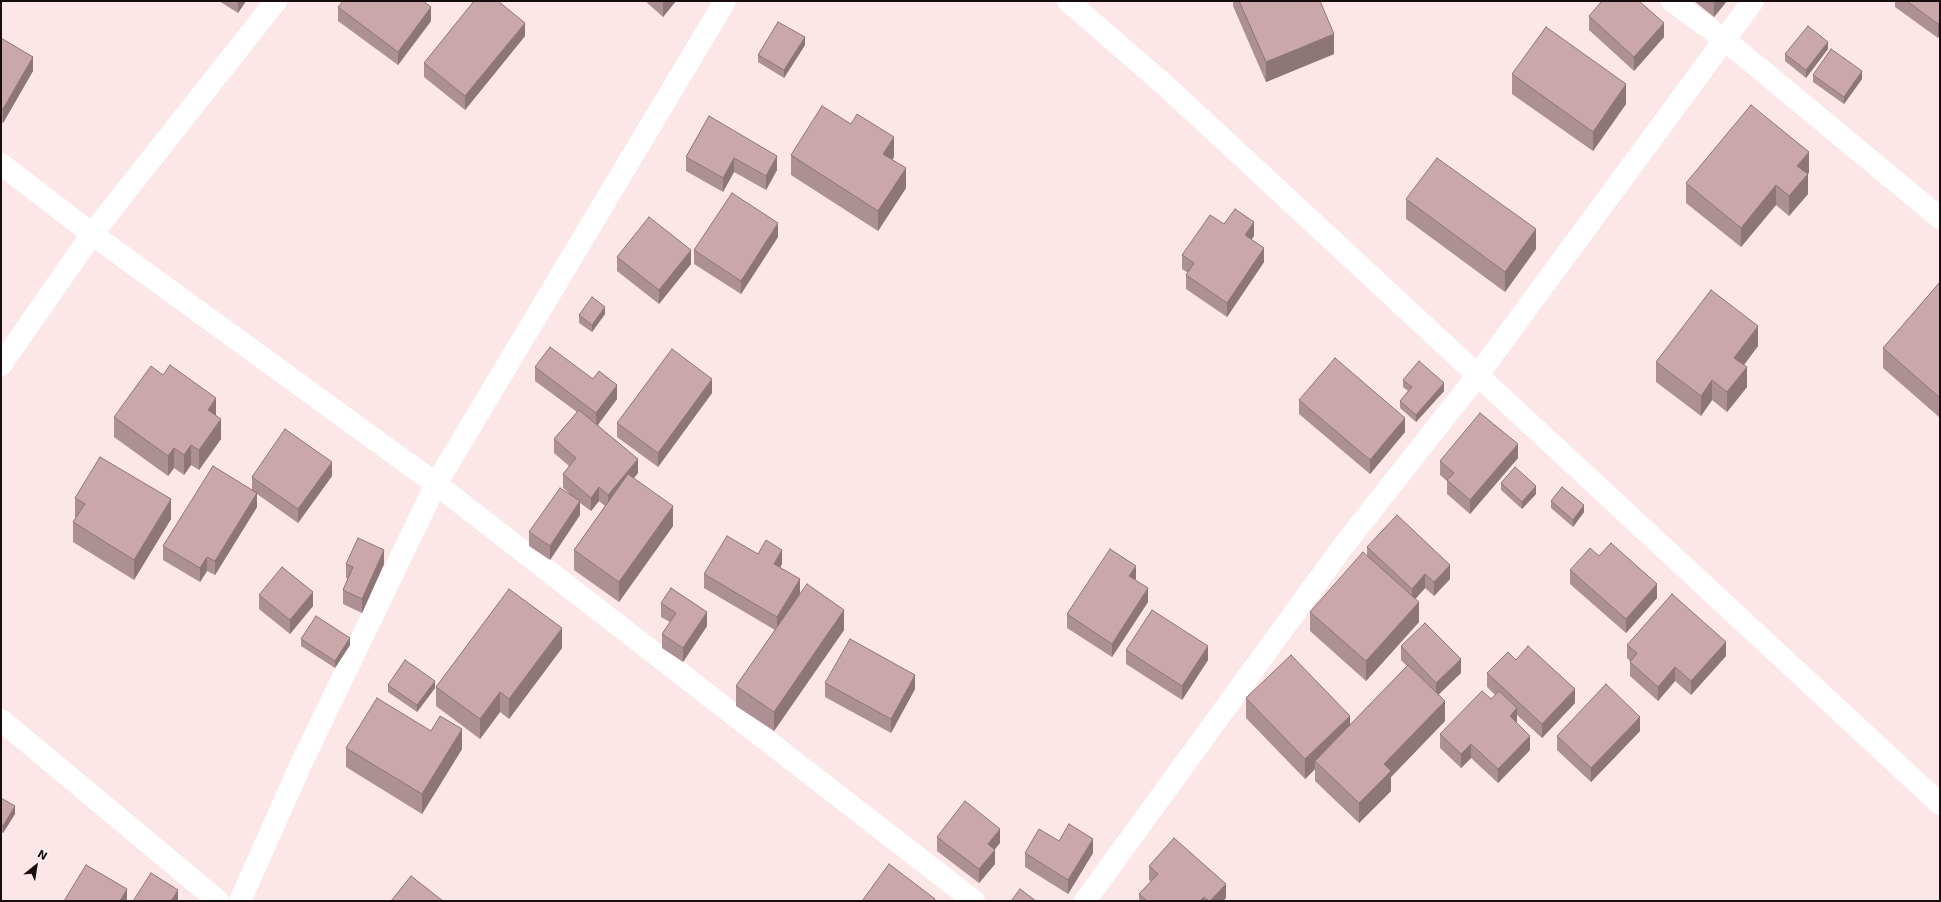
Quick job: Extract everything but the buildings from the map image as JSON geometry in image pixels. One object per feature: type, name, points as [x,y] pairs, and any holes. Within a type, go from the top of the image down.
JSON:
[{"type":"street","points":[[1,365],[92,234],[276,1]]},
{"type":"street","points":[[240,901],[301,764],[436,484],[725,1]]},
{"type":"street","points":[[1068,1],[1173,93],[1940,804]]},
{"type":"street","points":[[1672,1],[1725,40],[1940,218]]},
{"type":"street","points":[[1085,901],[1341,549],[1478,376],[1753,1]]},
{"type":"street","points":[[1,164],[92,234],[436,484],[974,901]]},
{"type":"street","points":[[1,720],[218,901]]}]
